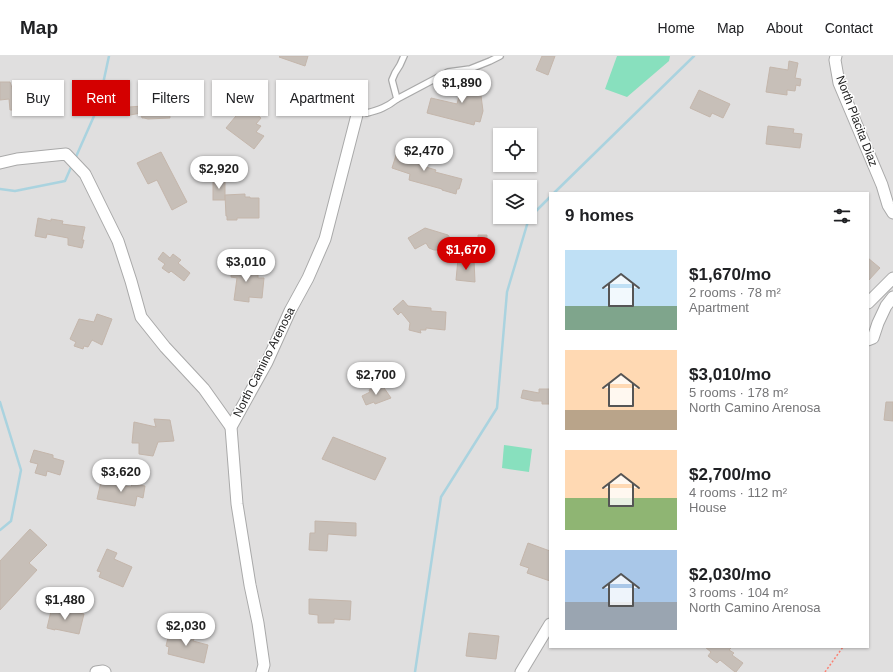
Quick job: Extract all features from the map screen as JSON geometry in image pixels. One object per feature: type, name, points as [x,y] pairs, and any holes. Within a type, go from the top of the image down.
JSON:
[{"type":"street","name":"North Placita Diaz","points":[[836,56],[835,60],[839,83],[882,185],[888,205],[893,213]]},
{"type":"street","name":"North Camino Arenosa","points":[[262,672],[264,665],[258,623],[250,585],[237,504],[231,427],[267,362],[290,311],[308,278],[325,239],[357,116]]},
{"type":"street","points":[[0,163],[16,159],[66,154],[85,174],[118,241],[141,317],[165,348],[204,388],[231,427]]},
{"type":"street","points":[[882,185],[893,192]]},
{"type":"street","points":[[869,302],[893,278]]},
{"type":"street","points":[[869,340],[873,338],[886,306],[893,297]]},
{"type":"street","points":[[521,672],[549,626]]},
{"type":"street","points":[[96,672],[103,670],[105,672]]},
{"type":"lane","points":[[397,99],[392,80],[404,56]]},
{"type":"lane","points":[[368,113],[379,110],[391,104],[397,99],[448,72],[470,69],[500,56]]},
{"type":"path","points":[[825,672],[842,648]]},
{"type":"shaded area","points":[[0,56],[893,56],[893,672],[0,672]]},
{"type":"green space","points":[[617,56],[670,56],[669,61],[627,97],[605,89]]},
{"type":"green space","points":[[504,445],[532,449],[529,472],[502,468]]},
{"type":"building","points":[[308,56],[305,66],[279,57]]},
{"type":"building","points":[[542,56],[555,56],[548,75],[536,70]]},
{"type":"building","points":[[789,61],[798,63],[795,78],[801,79],[800,86],[796,85],[795,91],[787,90],[787,95],[766,92],[770,67],[788,70]]},
{"type":"building","points":[[471,76],[483,78],[480,88],[483,111],[480,122],[475,121],[474,125],[427,113],[431,98],[457,104],[463,81],[469,82]]},
{"type":"building","points":[[0,82],[10,82],[12,88],[12,110],[10,110],[9,99],[0,100]]},
{"type":"building","points":[[699,90],[730,104],[723,118],[712,113],[710,117],[690,108]]},
{"type":"building","points":[[138,106],[138,114],[130,115],[130,107]]},
{"type":"building","points":[[142,116],[170,116],[170,118],[148,119],[142,118]]},
{"type":"building","points":[[236,116],[259,116],[261,118],[256,124],[261,126],[256,132],[264,136],[254,149],[226,128]]},
{"type":"building","points":[[768,126],[794,129],[793,133],[802,134],[800,148],[766,144]]},
{"type":"building","points":[[405,147],[417,147],[419,165],[436,170],[435,172],[462,179],[456,194],[409,180],[410,174],[392,168],[397,152],[404,153]]},
{"type":"building","points":[[161,152],[187,202],[172,210],[157,180],[148,184],[137,163]]},
{"type":"building","points":[[213,181],[225,181],[225,200],[213,200]]},
{"type":"building","points":[[245,194],[245,197],[259,198],[259,218],[237,218],[237,220],[227,220],[225,195]]},
{"type":"building","points":[[38,218],[51,221],[51,219],[63,221],[62,224],[85,227],[82,248],[68,245],[68,238],[47,234],[46,238],[35,236]]},
{"type":"building","points":[[425,228],[448,235],[457,248],[446,256],[442,250],[434,250],[429,248],[426,243],[415,249],[408,238]]},
{"type":"building","points":[[478,235],[487,235],[486,255],[476,255],[476,239],[478,239]]},
{"type":"building","points":[[163,252],[170,258],[173,254],[181,260],[178,263],[190,273],[184,281],[171,271],[169,273],[162,268],[165,264],[158,259]]},
{"type":"building","points":[[458,259],[474,260],[475,282],[456,280]]},
{"type":"building","points":[[869,259],[880,268],[869,280]]},
{"type":"building","points":[[233,261],[245,262],[244,273],[258,275],[258,278],[264,278],[262,298],[249,297],[249,302],[234,300],[237,278],[231,277]]},
{"type":"building","points":[[403,300],[408,306],[431,308],[431,311],[446,312],[445,330],[426,328],[426,330],[420,330],[421,333],[409,330],[410,323],[401,312],[398,315],[393,309]]},
{"type":"building","points":[[97,314],[112,319],[102,345],[92,340],[88,347],[84,346],[83,349],[74,346],[76,342],[70,339],[79,319],[94,322]]},
{"type":"building","points":[[382,385],[391,398],[375,404],[374,402],[366,405],[362,396],[370,392],[369,390]]},
{"type":"building","points":[[539,389],[549,389],[549,404],[542,404],[542,401],[521,398],[523,390],[539,393]]},
{"type":"building","points":[[886,402],[893,402],[893,421],[884,420]]},
{"type":"building","points":[[154,419],[170,420],[174,441],[158,442],[153,456],[139,454],[139,443],[132,443],[134,422],[156,427]]},
{"type":"building","points":[[333,437],[386,458],[375,480],[322,459]]},
{"type":"building","points":[[34,450],[53,455],[53,458],[64,461],[60,475],[47,471],[46,476],[35,473],[38,464],[30,462]]},
{"type":"building","points":[[101,482],[131,487],[132,484],[145,486],[143,498],[137,496],[135,506],[97,499]]},
{"type":"building","points":[[315,521],[356,523],[356,536],[328,534],[327,551],[309,550],[310,533],[315,533]]},
{"type":"building","points":[[30,529],[47,545],[29,563],[37,570],[0,610],[0,561]]},
{"type":"building","points":[[528,543],[549,551],[549,581],[527,573],[529,568],[520,565]]},
{"type":"building","points":[[107,549],[117,553],[114,559],[132,567],[123,587],[99,577],[101,572],[97,571]]},
{"type":"building","points":[[309,599],[351,601],[350,620],[334,619],[334,623],[318,623],[318,615],[309,614]]},
{"type":"building","points":[[52,607],[84,614],[79,634],[47,628]]},
{"type":"building","points":[[170,629],[186,633],[186,637],[194,639],[193,641],[208,645],[204,663],[168,654],[169,647],[166,646]]},
{"type":"building","points":[[469,633],[499,636],[496,659],[466,656]]},
{"type":"building","points":[[706,648],[731,648],[729,650],[734,653],[732,655],[743,663],[735,672],[720,660],[717,663],[708,656],[711,652]]},
{"type":"waterway","points":[[75,159],[98,107],[109,56]]},
{"type":"waterway","points":[[555,192],[694,56]]},
{"type":"waterway","points":[[0,189],[15,191],[65,181],[72,165]]},
{"type":"waterway","points":[[537,210],[549,198]]},
{"type":"waterway","points":[[415,672],[441,497],[497,408],[507,292],[527,224]]},
{"type":"waterway","points":[[0,402],[21,470],[11,521],[0,530]]}]
